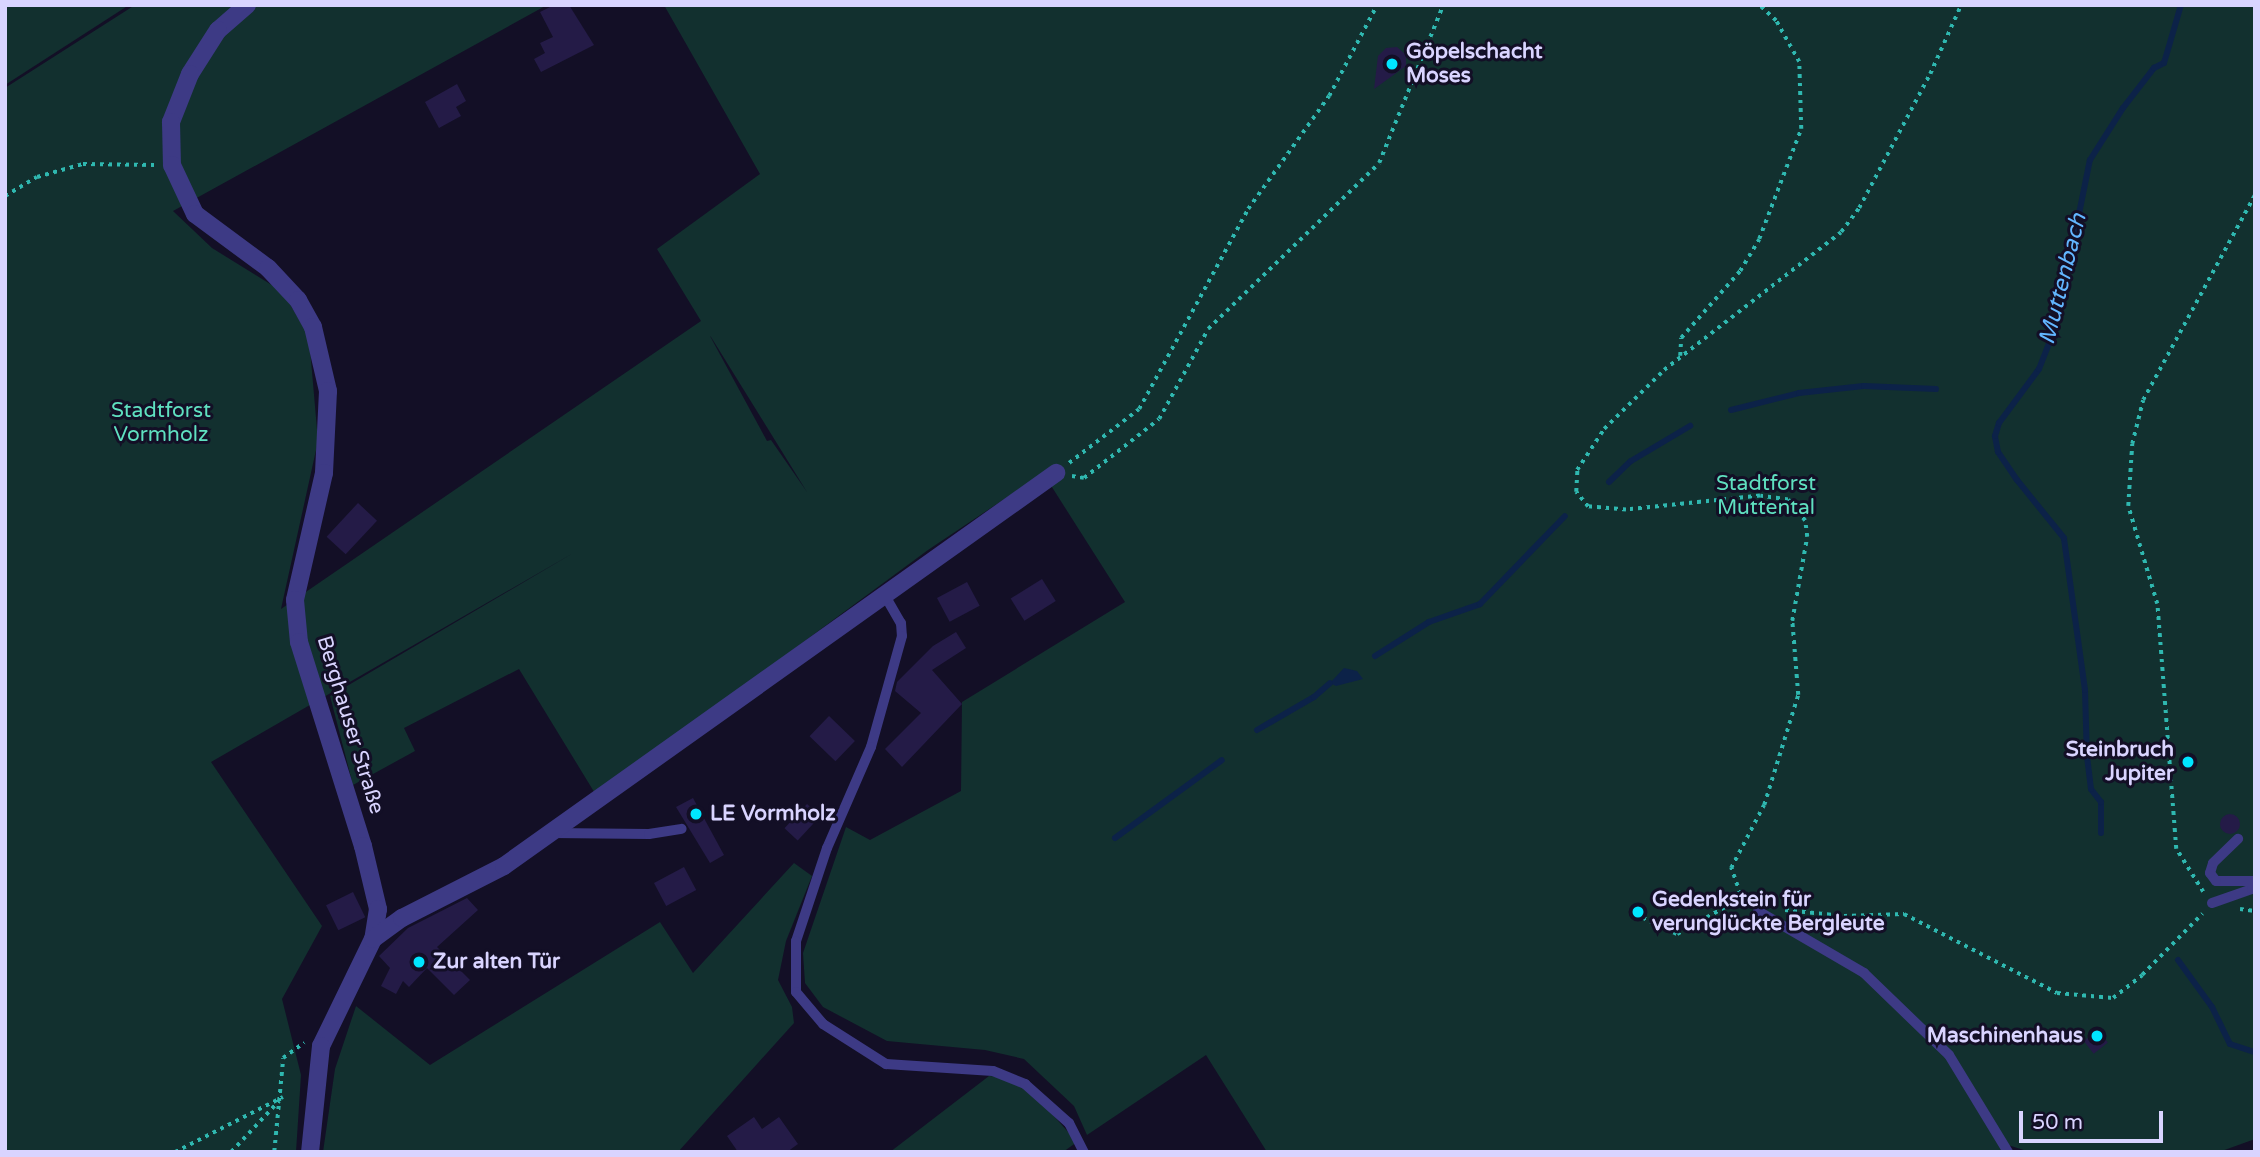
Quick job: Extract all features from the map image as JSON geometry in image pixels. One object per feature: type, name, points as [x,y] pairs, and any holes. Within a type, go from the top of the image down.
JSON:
[{"type":"street","name":"Berghauser Straße","points":[[247,5],[218,30],[190,74],[172,122],[172,165],[195,214],[268,268],[298,300],[313,327],[321,358],[328,427],[324,473],[295,600],[299,642],[373,882],[378,909],[373,939],[321,1046],[310,1152]]},
{"type":"street","points":[[373,939],[402,918],[504,866],[1056,473]]},
{"type":"lane","points":[[884,594],[901,622],[902,636],[871,747],[802,922],[794,955],[796,992],[824,1024],[886,1064],[993,1071],[1025,1084],[1069,1123],[1084,1152]]},
{"type":"lane","points":[[551,833],[649,834],[682,829]]},
{"type":"lane","points":[[2212,903],[2252,889],[2253,881],[2216,881],[2210,873],[2213,863],[2238,839]]},
{"type":"lane","points":[[1758,911],[1864,973],[1949,1055],[2008,1152]]},
{"type":"path","points":[[1056,473],[1139,409],[1248,209],[1329,96],[1377,5]]},
{"type":"path","points":[[1056,473],[1084,478],[1159,419],[1208,329],[1380,163],[1443,5]]},
{"type":"path","points":[[1681,356],[1681,338],[1740,271],[1759,239],[1801,130],[1799,62],[1776,21],[1759,5]]},
{"type":"path","points":[[1961,5],[1930,74],[1859,208],[1841,232],[1681,356],[1604,429],[1577,470],[1576,492],[1588,507],[1626,510],[1760,496],[1788,500],[1805,521],[1807,537],[1791,621],[1798,695],[1764,805],[1731,868],[1743,897],[1758,911],[1801,909],[1844,916],[1904,914],[2057,993],[2113,998],[2142,975],[2212,903],[2176,849],[2157,604],[2127,506],[2133,444],[2143,400],[2255,195]]},
{"type":"path","points":[[5,196],[37,177],[83,164],[172,165]]},
{"type":"path","points":[[1641,914],[1665,932],[1677,934],[1743,897]]},
{"type":"path","points":[[274,1152],[283,1097],[283,1058],[310,1038],[321,1046]]},
{"type":"path","points":[[175,1152],[283,1097]]},
{"type":"path","points":[[230,1152],[283,1097]]},
{"type":"green space","points":[[5,5],[129,5],[5,85]]},
{"type":"green space","name":"Stadtforst Muttental","points":[[135,5],[547,5],[173,211],[212,248],[283,292],[309,337],[318,441],[281,609],[701,321],[657,249],[760,174],[664,5],[2255,5],[2255,909],[2249,912],[2255,913],[2255,1139],[2219,1152],[2030,1152],[2008,1145],[2003,1152],[1267,1152],[1206,1055],[1087,1135],[1074,1106],[1024,1059],[985,1050],[887,1041],[823,1007],[805,983],[803,953],[846,827],[870,840],[961,791],[962,702],[1125,602],[1043,473],[928,550],[596,795],[519,669],[404,728],[415,751],[353,785],[330,696],[575,552],[211,762],[322,926],[282,999],[301,1075],[296,1152],[5,1152],[5,88]],"holes":[[[710,336],[807,492],[771,440],[767,441]]]},
{"type":"green space","points":[[794,863],[812,876],[786,941],[778,980],[792,1007],[794,1023],[678,1152],[323,1152],[335,1069],[356,1006],[430,1065],[660,922],[693,973]]},
{"type":"green space","points":[[989,1076],[1020,1078],[1077,1142],[1063,1152],[890,1152]]},
{"type":"water","points":[[1344,668],[1357,671],[1363,679],[1336,686],[1330,683]]},
{"type":"building","points":[[554,5],[569,5],[594,45],[541,72],[534,59],[545,53],[540,43],[553,37],[540,12]]},
{"type":"building","name":"Göpelschacht Moses","points":[[1397,47],[1406,55],[1406,66],[1374,89],[1378,56],[1386,48]]},
{"type":"building","points":[[457,84],[466,101],[456,107],[461,116],[439,128],[425,102]]},
{"type":"building","points":[[358,503],[377,521],[346,554],[327,537]]},
{"type":"building","points":[[1042,579],[1056,601],[1024,621],[1011,599]]},
{"type":"building","points":[[967,582],[980,606],[950,622],[937,598]]},
{"type":"building","points":[[956,632],[966,648],[932,670],[962,704],[902,767],[885,749],[921,713],[895,691],[897,682],[933,646]]},
{"type":"building","points":[[829,716],[855,741],[835,761],[810,736]]},
{"type":"building","points":[[693,798],[724,855],[710,863],[676,807]]},
{"type":"building","points":[[807,804],[820,816],[798,840],[784,828]]},
{"type":"building","points":[[2226,814],[2234,814],[2240,824],[2234,834],[2226,834],[2220,828],[2220,820]]},
{"type":"building","points":[[684,867],[696,890],[666,906],[654,883]]},
{"type":"building","points":[[353,892],[365,917],[338,930],[326,905]]},
{"type":"building","points":[[467,898],[478,910],[437,947],[470,980],[454,995],[427,968],[409,987],[403,981],[396,994],[381,986],[390,968],[379,956],[408,928]]},
{"type":"building","name":"Maschinenhaus","points":[[2098,1030],[2108,1043],[2094,1054],[2084,1041]]},
{"type":"building","points":[[754,1117],[762,1129],[779,1117],[798,1144],[787,1152],[738,1152],[727,1136]]},
{"type":"waterway","name":"Muttenbach","points":[[2101,833],[2101,802],[2091,789],[2087,758],[2085,690],[2064,538],[1998,452],[1995,436],[1999,423],[2039,369],[2057,323],[2090,160],[2123,108],[2154,68],[2164,63],[2181,5]]},
{"type":"waterway","points":[[1731,410],[1799,393],[1864,386],[1936,389]]},
{"type":"waterway","points":[[1609,482],[1631,461],[1690,426]]},
{"type":"waterway","points":[[1375,656],[1429,622],[1480,604],[1565,516]]},
{"type":"waterway","points":[[1257,730],[1314,697],[1330,683]]},
{"type":"waterway","points":[[1115,838],[1222,760]]},
{"type":"waterway","name":"Muttenbach","points":[[2178,960],[2212,1007],[2230,1044],[2255,1052]]},
{"type":"place","name":"Göpelschacht Moses","points":[[1392,64]]},
{"type":"place","name":"Steinbruch Jupiter","points":[[2188,762]]},
{"type":"place","name":"LE Vormholz","points":[[696,814]]},
{"type":"place","name":"Gedenkstein für verunglückte Bergleute","points":[[1638,912]]},
{"type":"place","name":"Zur alten Tür","points":[[419,962]]},
{"type":"place","name":"Maschinenhaus","points":[[2097,1036]]},
{"type":"park label","name":"Stadtforst Vormholz","points":[[161,423]]}]
